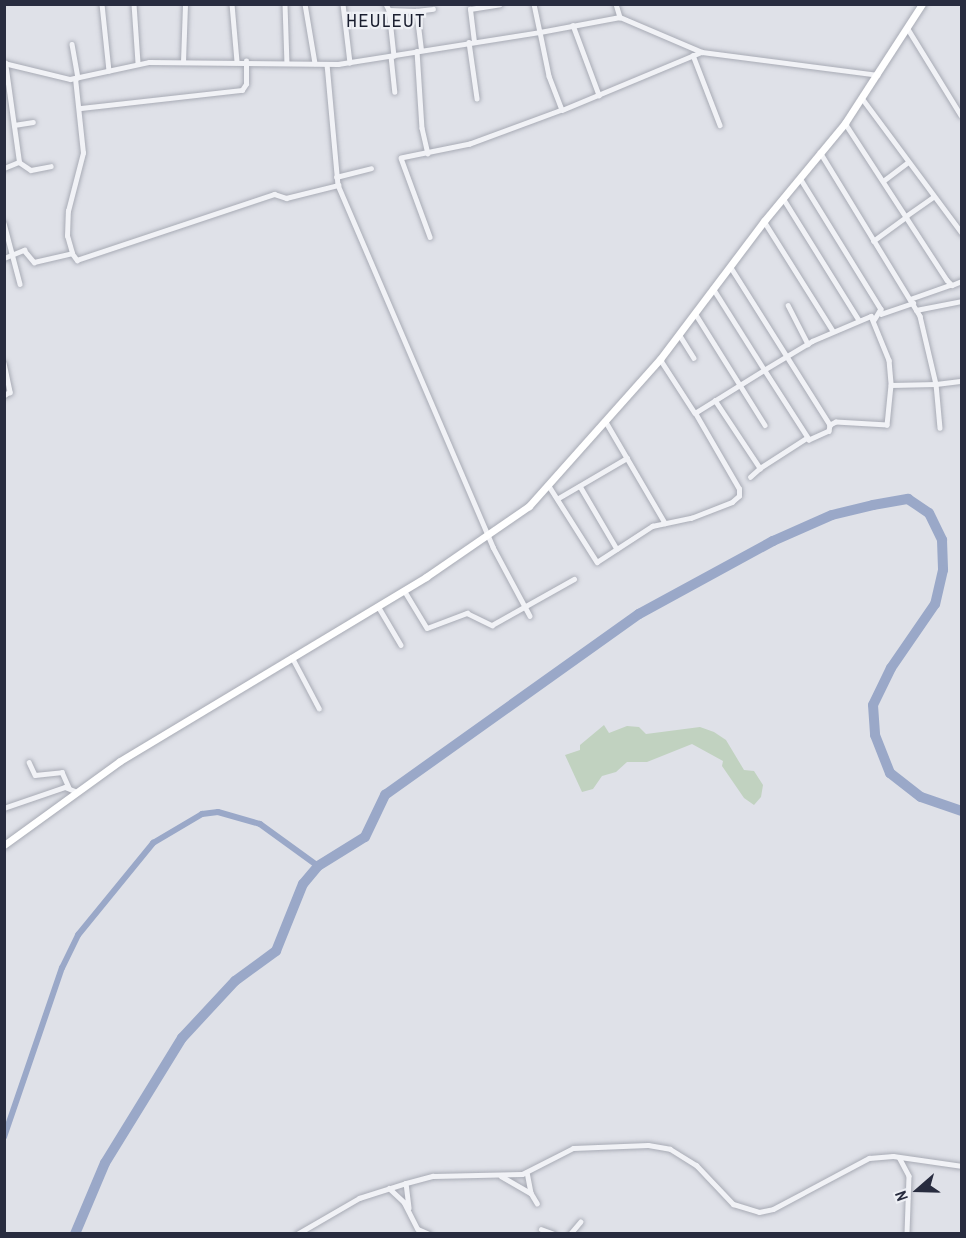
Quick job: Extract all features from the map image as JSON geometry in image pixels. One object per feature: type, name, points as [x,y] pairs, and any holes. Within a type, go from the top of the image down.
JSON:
[{"type":"main road","points":[[4,845],[72,790],[404,590],[489,536],[549,486],[660,359],[764,221],[845,123],[908,29],[922,4]]},
{"type":"street","points":[[102,4],[109,71]]},
{"type":"street","points":[[134,4],[138,63]]},
{"type":"street","points":[[183,62],[184,4]]},
{"type":"street","points":[[232,4],[237,61]]},
{"type":"street","points":[[285,4],[286,63]]},
{"type":"street","points":[[305,4],[315,63]]},
{"type":"street","points":[[343,4],[350,63]]},
{"type":"street","points":[[386,4],[389,10],[395,92]]},
{"type":"street","points":[[477,98],[470,9],[500,4]]},
{"type":"street","points":[[534,4],[549,76],[562,111]]},
{"type":"street","points":[[616,4],[620,17]]},
{"type":"street","points":[[389,10],[433,9]]},
{"type":"street","points":[[416,11],[422,128],[428,153]]},
{"type":"street","points":[[51,166],[31,170],[19,162],[5,63],[74,78],[138,63],[237,61],[350,63],[620,17],[702,52],[878,75]]},
{"type":"street","points":[[573,25],[599,95]]},
{"type":"street","points":[[908,29],[962,114]]},
{"type":"street","points":[[72,44],[74,78],[81,108],[83,153],[67,226],[70,253],[77,260],[274,194],[286,198],[338,185]]},
{"type":"street","points":[[430,237],[400,159],[470,144],[562,111],[702,52]]},
{"type":"street","points":[[693,55],[720,125]]},
{"type":"street","points":[[81,108],[242,90],[246,84],[246,62]]},
{"type":"street","points":[[327,64],[338,185],[489,536],[530,616]]},
{"type":"street","points":[[862,98],[933,197],[962,233]]},
{"type":"street","points":[[14,125],[33,122]]},
{"type":"street","points":[[845,123],[950,285]]},
{"type":"street","points":[[820,152],[916,310],[936,384],[940,428]]},
{"type":"street","points":[[4,168],[19,162]]},
{"type":"street","points":[[883,181],[908,162]]},
{"type":"street","points":[[336,177],[372,168]]},
{"type":"street","points":[[800,178],[881,314]]},
{"type":"street","points":[[873,241],[933,197]]},
{"type":"street","points":[[783,198],[859,320]]},
{"type":"street","points":[[764,221],[833,331]]},
{"type":"street","points":[[4,223],[20,284]]},
{"type":"street","points":[[4,258],[26,250],[34,262],[70,253]]},
{"type":"street","points":[[730,266],[830,425],[829,431],[805,439],[750,477]]},
{"type":"street","points":[[875,319],[881,314],[962,281]]},
{"type":"street","points":[[713,289],[805,439]]},
{"type":"street","points":[[916,310],[962,301]]},
{"type":"street","points":[[788,305],[808,344]]},
{"type":"street","points":[[695,313],[765,425]]},
{"type":"street","points":[[695,413],[808,344],[869,316],[875,319],[889,360],[891,385],[887,426],[843,421],[830,425]]},
{"type":"street","points":[[679,334],[694,358]]},
{"type":"street","points":[[549,486],[596,562],[638,532],[710,512],[732,502],[740,494],[695,413],[660,359]]},
{"type":"street","points":[[4,363],[10,392],[4,396]]},
{"type":"street","points":[[891,385],[962,381]]},
{"type":"street","points":[[716,400],[760,468]]},
{"type":"street","points":[[606,422],[665,523]]},
{"type":"street","points":[[557,499],[627,458]]},
{"type":"street","points":[[580,486],[617,549]]},
{"type":"street","points":[[404,590],[430,629],[467,613],[492,625],[574,579]]},
{"type":"street","points":[[377,605],[401,645]]},
{"type":"street","points":[[292,657],[319,708]]},
{"type":"street","points":[[4,808],[72,790],[63,772],[35,775],[29,762]]},
{"type":"street","points":[[297,1233],[335,1209],[389,1188],[433,1176],[501,1176],[527,1172],[556,1154],[573,1148],[660,1146],[680,1153],[696,1165],[733,1204],[759,1212],[773,1209],[869,1158],[899,1157],[962,1166]]},
{"type":"street","points":[[899,1157],[909,1176],[907,1233]]},
{"type":"street","points":[[527,1172],[531,1193],[537,1203]]},
{"type":"street","points":[[501,1176],[531,1193]]},
{"type":"street","points":[[406,1183],[410,1211],[418,1229],[429,1233]]},
{"type":"street","points":[[389,1188],[410,1211]]},
{"type":"street","points":[[570,1233],[580,1222]]},
{"type":"street","points":[[541,1229],[554,1233]]},
{"type":"green space","points":[[604,725],[609,733],[627,726],[639,727],[646,734],[700,727],[714,732],[726,740],[744,770],[754,771],[763,785],[761,797],[754,805],[744,798],[722,766],[723,761],[692,744],[647,762],[627,762],[616,772],[602,776],[593,789],[582,792],[565,755],[580,750],[580,745]]},
{"type":"waterway","points":[[75,1234],[105,1163],[182,1038],[235,981],[276,951],[303,884],[318,866],[365,837],[385,795],[639,614],[773,541],[832,515],[873,505],[908,499],[929,513],[942,540],[943,570],[935,604],[891,668],[873,705],[875,735],[890,773],[921,797],[962,811]]},
{"type":"waterway","points":[[4,1137],[62,968],[78,935],[153,843],[202,814],[218,812],[260,824],[318,866]]},
{"type":"district","name":"HEULEUT","points":[[386,21]]}]
